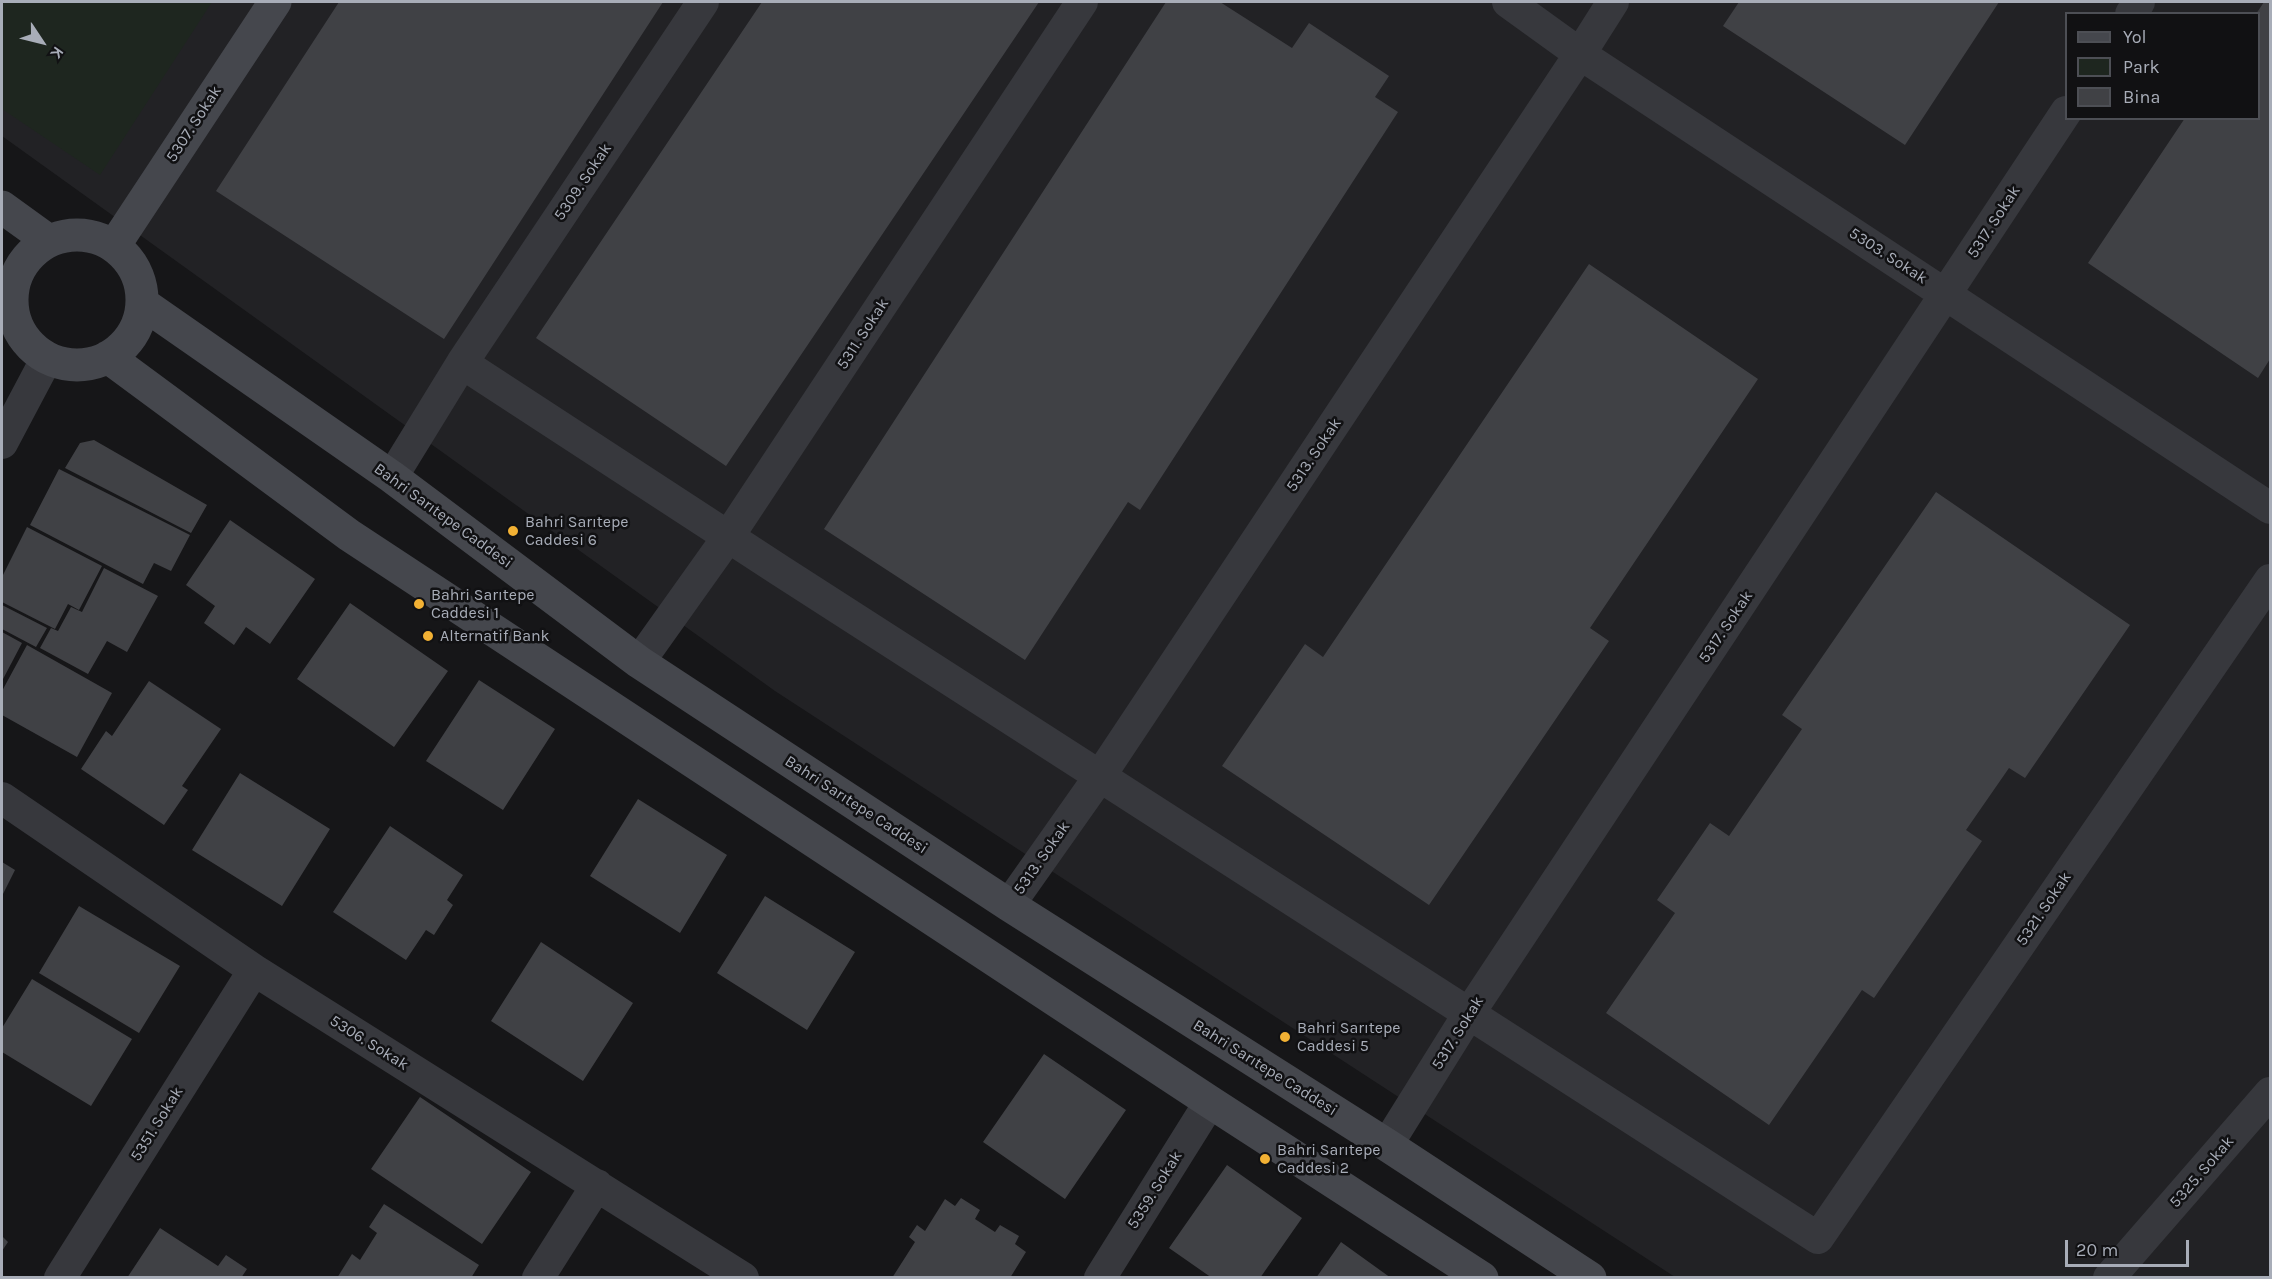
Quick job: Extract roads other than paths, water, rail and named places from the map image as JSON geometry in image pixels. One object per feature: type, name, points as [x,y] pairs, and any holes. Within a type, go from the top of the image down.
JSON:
[{"type":"main road","name":"5307. Sokak","points":[[114,246],[274,2]]},
{"type":"main road","points":[[2,207],[50,241]]},
{"type":"main road","points":[[71,235],[94,237],[114,246],[130,261],[140,281],[142,303],[137,325],[126,344],[108,357],[88,364],[67,364],[47,358],[20,332],[7,290],[31,254],[50,241],[71,235]]},
{"type":"main road","name":"Bahri Sarıtepe Caddesi","points":[[142,303],[392,477],[639,662],[1009,906],[1387,1145],[1590,1278]]},
{"type":"main road","points":[[108,357],[349,535],[1210,1102],[1482,1278]]},
{"type":"street","name":"5309. Sokak","points":[[392,477],[462,363],[703,2]]},
{"type":"street","name":"5311. Sokak","points":[[639,662],[728,537],[1082,2]]},
{"type":"street","name":"5303. Sokak","points":[[1508,2],[1581,54],[2271,508]]},
{"type":"street","name":"5313. Sokak","points":[[1009,906],[1100,776],[1581,54],[1613,2]]},
{"type":"street","name":"5317. Sokak","points":[[1387,1145],[1468,1015],[2065,115]]},
{"type":"street","points":[[2,443],[47,358]]},
{"type":"street","points":[[462,363],[1468,1015]]},
{"type":"street","name":"5321. Sokak","points":[[1468,1015],[1818,1238],[2271,580]]},
{"type":"street","name":"5306. Sokak","points":[[2,798],[254,970],[743,1278]]},
{"type":"street","name":"5351. Sokak","points":[[60,1278],[254,970]]},
{"type":"street","name":"5325. Sokak","points":[[2109,1278],[2271,1093]]},
{"type":"street","name":"5359. Sokak","points":[[1100,1278],[1210,1102]]},
{"type":"street","points":[[538,1278],[597,1185]]},
{"type":"place","name":"Bahri Sarıtepe Caddesi 6","points":[[513,531]]},
{"type":"place","name":"Bahri Sarıtepe Caddesi 1","points":[[419,604]]},
{"type":"place","name":"Alternatif Bank","points":[[428,636]]},
{"type":"place","name":"Bahri Sarıtepe Caddesi 5","points":[[1285,1037]]},
{"type":"place","name":"Bahri Sarıtepe Caddesi 2","points":[[1265,1159]]}]
